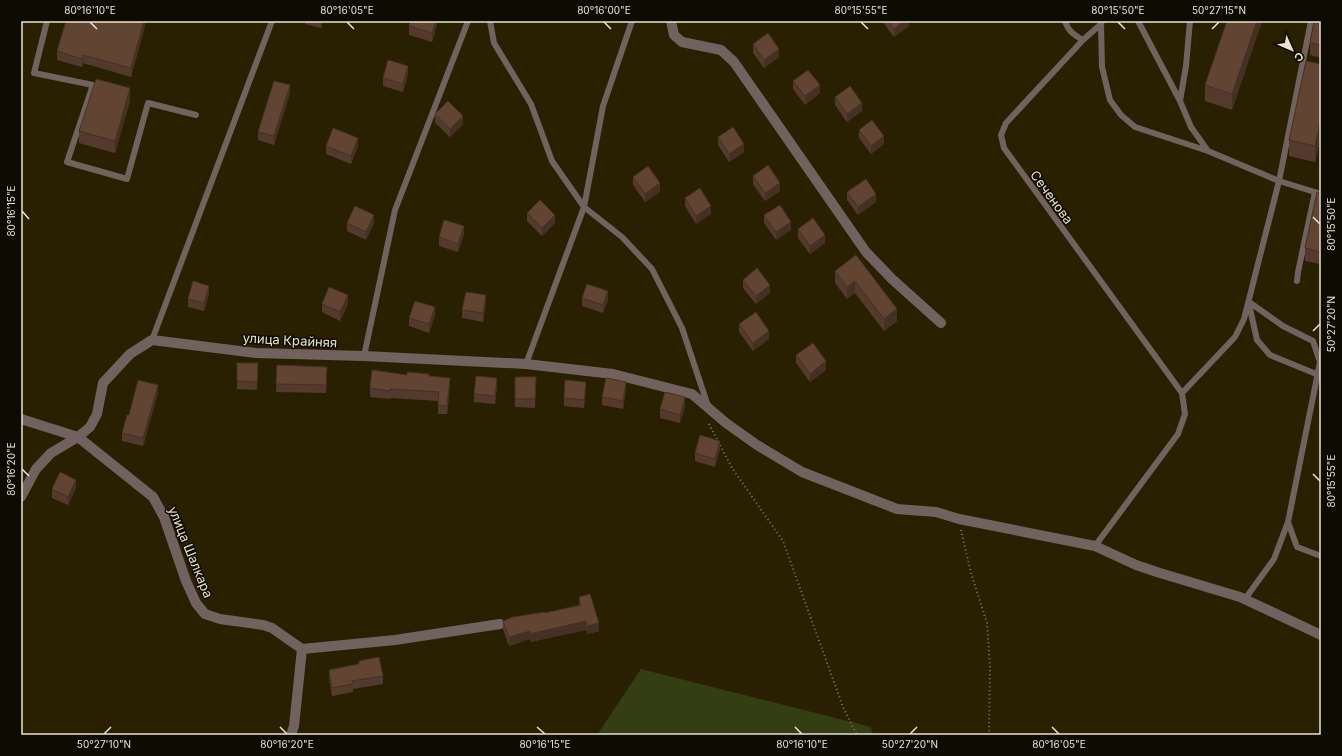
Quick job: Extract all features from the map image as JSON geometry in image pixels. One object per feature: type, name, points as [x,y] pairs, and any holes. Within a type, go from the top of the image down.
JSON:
[{"type":"street","points":[[671,21],[674,35],[682,42],[722,50],[734,62],[866,252],[892,279],[941,323]]},
{"type":"street","name":"улица Крайняя","points":[[152,340],[256,353],[364,356],[526,364],[613,374],[692,394],[708,406],[726,423],[757,446],[802,472],[897,508],[936,512],[959,519],[1095,546],[1136,565],[1240,597],[1321,635]]},
{"type":"street","points":[[21,497],[36,469],[51,453],[78,437],[90,427],[97,414],[103,383],[130,354],[152,340]]},
{"type":"street","points":[[21,419],[78,437]]},
{"type":"street","name":"улица Шалкара","points":[[78,437],[153,497],[164,517],[186,581],[196,603],[205,614],[220,619],[263,625],[272,628],[302,649]]},
{"type":"street","points":[[294,732],[302,649],[395,640],[500,624]]},
{"type":"lane","points":[[46,21],[34,73],[93,86],[67,162],[128,179],[148,103],[196,115]]},
{"type":"lane","points":[[152,340],[272,21]]},
{"type":"lane","points":[[364,356],[394,210],[468,21]]},
{"type":"lane","points":[[490,21],[494,43],[531,104],[552,161],[584,206],[622,237],[652,269],[682,328],[708,406]]},
{"type":"lane","points":[[526,364],[584,206],[603,106],[632,21]]},
{"type":"lane","points":[[1065,21],[1070,32],[1083,40]]},
{"type":"lane","points":[[1138,21],[1180,101],[1191,127],[1208,151]]},
{"type":"lane","points":[[1180,101],[1186,66],[1190,21]]},
{"type":"lane","points":[[1095,546],[1178,434],[1185,414],[1182,393],[1235,337],[1244,319],[1279,181],[1311,21]]},
{"type":"lane","points":[[1102,22],[1102,67],[1110,100],[1121,115],[1135,127],[1208,151],[1279,181],[1318,193],[1297,281]]},
{"type":"lane","name":"Сеченова","points":[[1102,22],[1083,40],[1006,123],[1001,135],[1004,148],[1182,393]]},
{"type":"lane","points":[[1248,302],[1257,340],[1270,355],[1319,376]]},
{"type":"lane","points":[[1245,599],[1274,559],[1288,522],[1319,376],[1320,362],[1313,341],[1283,326],[1248,302]]},
{"type":"lane","points":[[1288,522],[1297,547],[1321,556]]},
{"type":"path","points":[[706,418],[732,468],[783,541],[843,707],[857,735]]},
{"type":"path","points":[[959,519],[970,573],[987,623],[990,666],[989,735]]},
{"type":"green space","points":[[641,669],[871,727],[873,735],[597,735]]},
{"type":"building","points":[[66,21],[144,21],[131,68],[83,55],[82,59],[57,51]]},
{"type":"building","points":[[410,21],[436,21],[432,33],[409,26]]},
{"type":"building","points":[[888,21],[904,21],[894,29]]},
{"type":"building","points":[[1227,21],[1257,21],[1232,94],[1205,85]]},
{"type":"building","points":[[1314,21],[1321,21],[1321,45],[1310,43]]},
{"type":"building","points":[[768,33],[779,49],[764,60],[753,44]]},
{"type":"building","points":[[388,60],[408,66],[403,84],[383,78]]},
{"type":"building","points":[[1306,61],[1321,64],[1321,118],[1315,146],[1289,140]]},
{"type":"building","points":[[808,70],[820,85],[805,96],[793,81]]},
{"type":"building","points":[[96,79],[130,88],[115,141],[79,131]]},
{"type":"building","points":[[274,81],[290,85],[274,136],[258,132]]},
{"type":"building","points":[[850,86],[862,103],[847,114],[835,97]]},
{"type":"building","points":[[448,101],[463,116],[450,129],[435,114]]},
{"type":"building","points":[[872,120],[884,136],[871,146],[859,130]]},
{"type":"building","points":[[733,127],[744,144],[729,154],[718,137]]},
{"type":"building","points":[[333,128],[358,138],[351,156],[326,146]]},
{"type":"building","points":[[768,165],[780,183],[765,193],[753,176]]},
{"type":"building","points":[[648,166],[660,183],[645,194],[633,177]]},
{"type":"building","points":[[866,179],[876,194],[858,207],[847,192]]},
{"type":"building","points":[[700,188],[711,206],[696,216],[685,198]]},
{"type":"building","points":[[1317,192],[1321,193],[1320,252],[1305,248]]},
{"type":"building","points":[[540,200],[555,215],[542,228],[527,213]]},
{"type":"building","points":[[780,205],[791,222],[776,232],[764,215]]},
{"type":"building","points":[[355,206],[374,215],[366,232],[347,223]]},
{"type":"building","points":[[813,218],[825,235],[810,246],[798,229]]},
{"type":"building","points":[[444,220],[464,226],[458,244],[439,237]]},
{"type":"building","points":[[856,255],[897,309],[884,319],[855,281],[847,287],[835,271]]},
{"type":"building","points":[[757,268],[770,285],[756,296],[743,280]]},
{"type":"building","points":[[193,281],[209,286],[204,303],[188,299]]},
{"type":"building","points":[[587,284],[608,291],[603,305],[582,298]]},
{"type":"building","points":[[329,287],[348,295],[340,312],[322,304]]},
{"type":"building","points":[[466,292],[486,295],[483,313],[462,310]]},
{"type":"building","points":[[415,301],[435,307],[429,324],[409,318]]},
{"type":"building","points":[[756,312],[769,331],[753,343],[739,324]]},
{"type":"building","points":[[813,343],[826,361],[810,374],[796,355]]},
{"type":"building","points":[[237,363],[258,363],[257,382],[237,381]]},
{"type":"building","points":[[277,365],[327,367],[326,385],[276,384]]},
{"type":"building","points":[[372,370],[407,375],[407,372],[429,374],[429,376],[450,378],[447,406],[438,405],[439,392],[390,389],[390,391],[370,388]]},
{"type":"building","points":[[476,376],[497,378],[495,396],[474,394]]},
{"type":"building","points":[[515,377],[536,377],[535,399],[515,399]]},
{"type":"building","points":[[606,378],[626,382],[623,401],[602,397]]},
{"type":"building","points":[[138,380],[158,385],[143,438],[122,433],[127,415],[129,415]]},
{"type":"building","points":[[565,380],[586,382],[584,400],[564,398]]},
{"type":"building","points":[[665,392],[685,397],[680,415],[660,409]]},
{"type":"building","points":[[700,435],[720,441],[715,459],[695,453]]},
{"type":"building","points":[[60,472],[76,480],[68,497],[52,489]]},
{"type":"building","points":[[590,594],[599,623],[587,626],[586,621],[530,634],[530,631],[509,637],[503,621],[513,617],[545,613],[581,605],[579,597]]},
{"type":"building","points":[[379,657],[383,676],[352,681],[353,684],[332,688],[329,670],[359,664],[359,661]]}]
